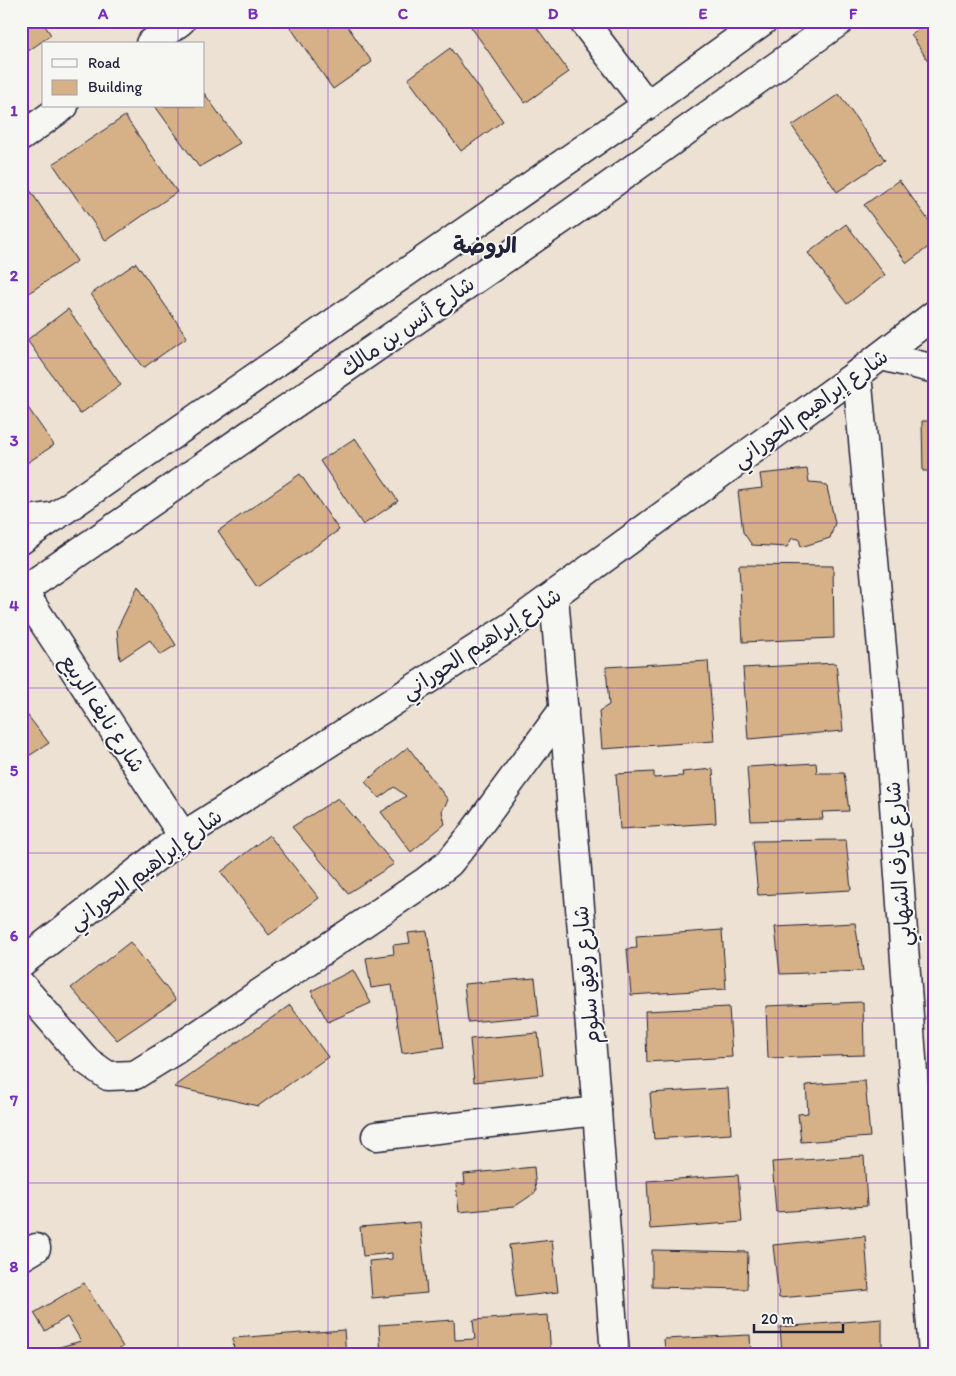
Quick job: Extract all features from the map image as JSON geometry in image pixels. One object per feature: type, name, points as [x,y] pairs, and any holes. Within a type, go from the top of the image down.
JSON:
[{"type":"street","points":[[153,42],[181,21]]},
{"type":"street","points":[[583,21],[648,105]]},
{"type":"street","points":[[21,540],[648,105],[763,21]]},
{"type":"street","name":"شارع أنس بن مالك","points":[[22,592],[571,213],[840,21]]},
{"type":"street","points":[[21,137],[61,108]]},
{"type":"street","name":"شارع إبراهيم الحوراني","points":[[21,963],[183,836],[510,627],[857,374],[935,314]]},
{"type":"street","points":[[881,356],[935,369]]},
{"type":"street","name":"شارع عارف الشهابي","points":[[857,374],[886,692],[933,1355]]},
{"type":"street","points":[[21,521],[56,516]]},
{"type":"street","name":"شارع نايف الربيع","points":[[22,592],[183,836]]},
{"type":"street","name":"شارع رفيق سلوم","points":[[554,596],[597,1111],[614,1355]]},
{"type":"street","points":[[21,985],[87,1061],[108,1076],[135,1075],[178,1049],[426,881],[449,862],[499,800],[564,709]]},
{"type":"street","points":[[376,1136],[597,1111]]},
{"type":"building","points":[[21,21],[42,21],[51,35],[21,56]]},
{"type":"building","points":[[286,21],[344,21],[372,62],[333,89]]},
{"type":"building","points":[[479,21],[532,21],[569,72],[525,103],[471,27]]},
{"type":"building","points":[[935,21],[935,72],[911,34]]},
{"type":"building","points":[[450,48],[503,121],[461,151],[408,79]]},
{"type":"building","points":[[205,94],[240,143],[199,167],[156,108],[205,108]]},
{"type":"building","points":[[839,94],[885,160],[837,192],[792,126]]},
{"type":"building","points":[[125,116],[177,192],[106,241],[53,164]]},
{"type":"building","points":[[899,180],[935,229],[935,242],[907,263],[864,205]]},
{"type":"building","points":[[26,184],[77,261],[21,298],[21,187]]},
{"type":"building","points":[[846,224],[885,275],[847,304],[808,253]]},
{"type":"building","points":[[136,263],[187,337],[143,368],[91,294]]},
{"type":"building","points":[[68,309],[121,385],[80,414],[27,340]]},
{"type":"building","points":[[24,402],[54,445],[21,467],[21,404]]},
{"type":"building","points":[[922,421],[935,421],[935,471],[923,471]]},
{"type":"building","points":[[355,438],[398,501],[363,525],[320,461]]},
{"type":"building","points":[[807,469],[809,482],[822,483],[827,487],[835,523],[830,538],[801,547],[799,539],[792,538],[787,547],[752,545],[743,532],[738,491],[762,488],[760,474]]},
{"type":"building","points":[[300,474],[339,530],[257,587],[218,531]]},
{"type":"building","points":[[739,565],[833,566],[834,638],[743,642]]},
{"type":"building","points":[[138,586],[176,645],[160,655],[150,640],[120,660],[117,629]]},
{"type":"building","points":[[708,661],[714,741],[602,749],[599,711],[609,705],[606,667]]},
{"type":"building","points":[[836,663],[843,731],[748,739],[743,668]]},
{"type":"building","points":[[21,707],[49,743],[21,761]]},
{"type":"building","points":[[408,747],[448,800],[442,811],[445,824],[411,852],[381,812],[406,796],[394,787],[379,798],[365,782]]},
{"type":"building","points":[[816,763],[817,773],[844,773],[849,811],[822,812],[823,819],[751,821],[747,767]]},
{"type":"building","points":[[713,769],[716,823],[620,829],[616,774],[654,772],[654,778],[683,776],[682,772]]},
{"type":"building","points":[[338,798],[394,864],[348,893],[292,827]]},
{"type":"building","points":[[269,835],[319,898],[269,935],[221,872]]},
{"type":"building","points":[[846,840],[851,890],[758,895],[753,841]]},
{"type":"building","points":[[855,923],[863,971],[780,974],[775,927]]},
{"type":"building","points":[[722,930],[726,989],[631,995],[627,949],[637,948],[636,936]]},
{"type":"building","points":[[427,931],[444,1047],[402,1053],[392,985],[371,988],[366,958],[394,954],[393,945],[410,943],[408,933]]},
{"type":"building","points":[[130,942],[176,1000],[117,1040],[71,988]]},
{"type":"building","points":[[353,970],[371,1003],[328,1022],[311,991]]},
{"type":"building","points":[[535,978],[539,1016],[468,1022],[464,984]]},
{"type":"building","points":[[863,1002],[864,1055],[768,1058],[766,1006]]},
{"type":"building","points":[[290,1005],[328,1057],[258,1106],[174,1087]]},
{"type":"building","points":[[729,1007],[732,1057],[647,1062],[645,1011]]},
{"type":"building","points":[[538,1033],[543,1075],[474,1082],[470,1039]]},
{"type":"building","points":[[865,1081],[870,1137],[801,1142],[798,1114],[808,1113],[806,1085]]},
{"type":"building","points":[[728,1088],[731,1134],[654,1139],[650,1093]]},
{"type":"building","points":[[864,1156],[867,1206],[776,1212],[772,1162]]},
{"type":"building","points":[[534,1167],[536,1192],[514,1207],[459,1212],[456,1184],[465,1184],[464,1174]]},
{"type":"building","points":[[738,1175],[742,1222],[650,1229],[647,1181]]},
{"type":"building","points":[[420,1222],[427,1293],[372,1298],[369,1261],[392,1259],[392,1253],[363,1256],[360,1227]]},
{"type":"building","points":[[865,1236],[869,1290],[779,1298],[773,1245]]},
{"type":"building","points":[[552,1240],[558,1292],[516,1297],[509,1245]]},
{"type":"building","points":[[652,1250],[748,1252],[747,1289],[652,1287]]},
{"type":"building","points":[[84,1283],[123,1347],[110,1355],[60,1355],[56,1348],[81,1341],[67,1317],[45,1331],[34,1313]]},
{"type":"building","points":[[548,1315],[551,1355],[381,1355],[379,1325],[454,1320],[455,1340],[475,1339],[473,1320]]},
{"type":"building","points":[[882,1319],[882,1349],[879,1355],[782,1355],[780,1327]]},
{"type":"building","points":[[344,1330],[346,1355],[234,1355],[233,1338]]},
{"type":"building","points":[[750,1335],[751,1355],[651,1355],[651,1352],[665,1351],[664,1339]]},
{"type":"district","name":"الروضة","points":[[485,245]]}]
